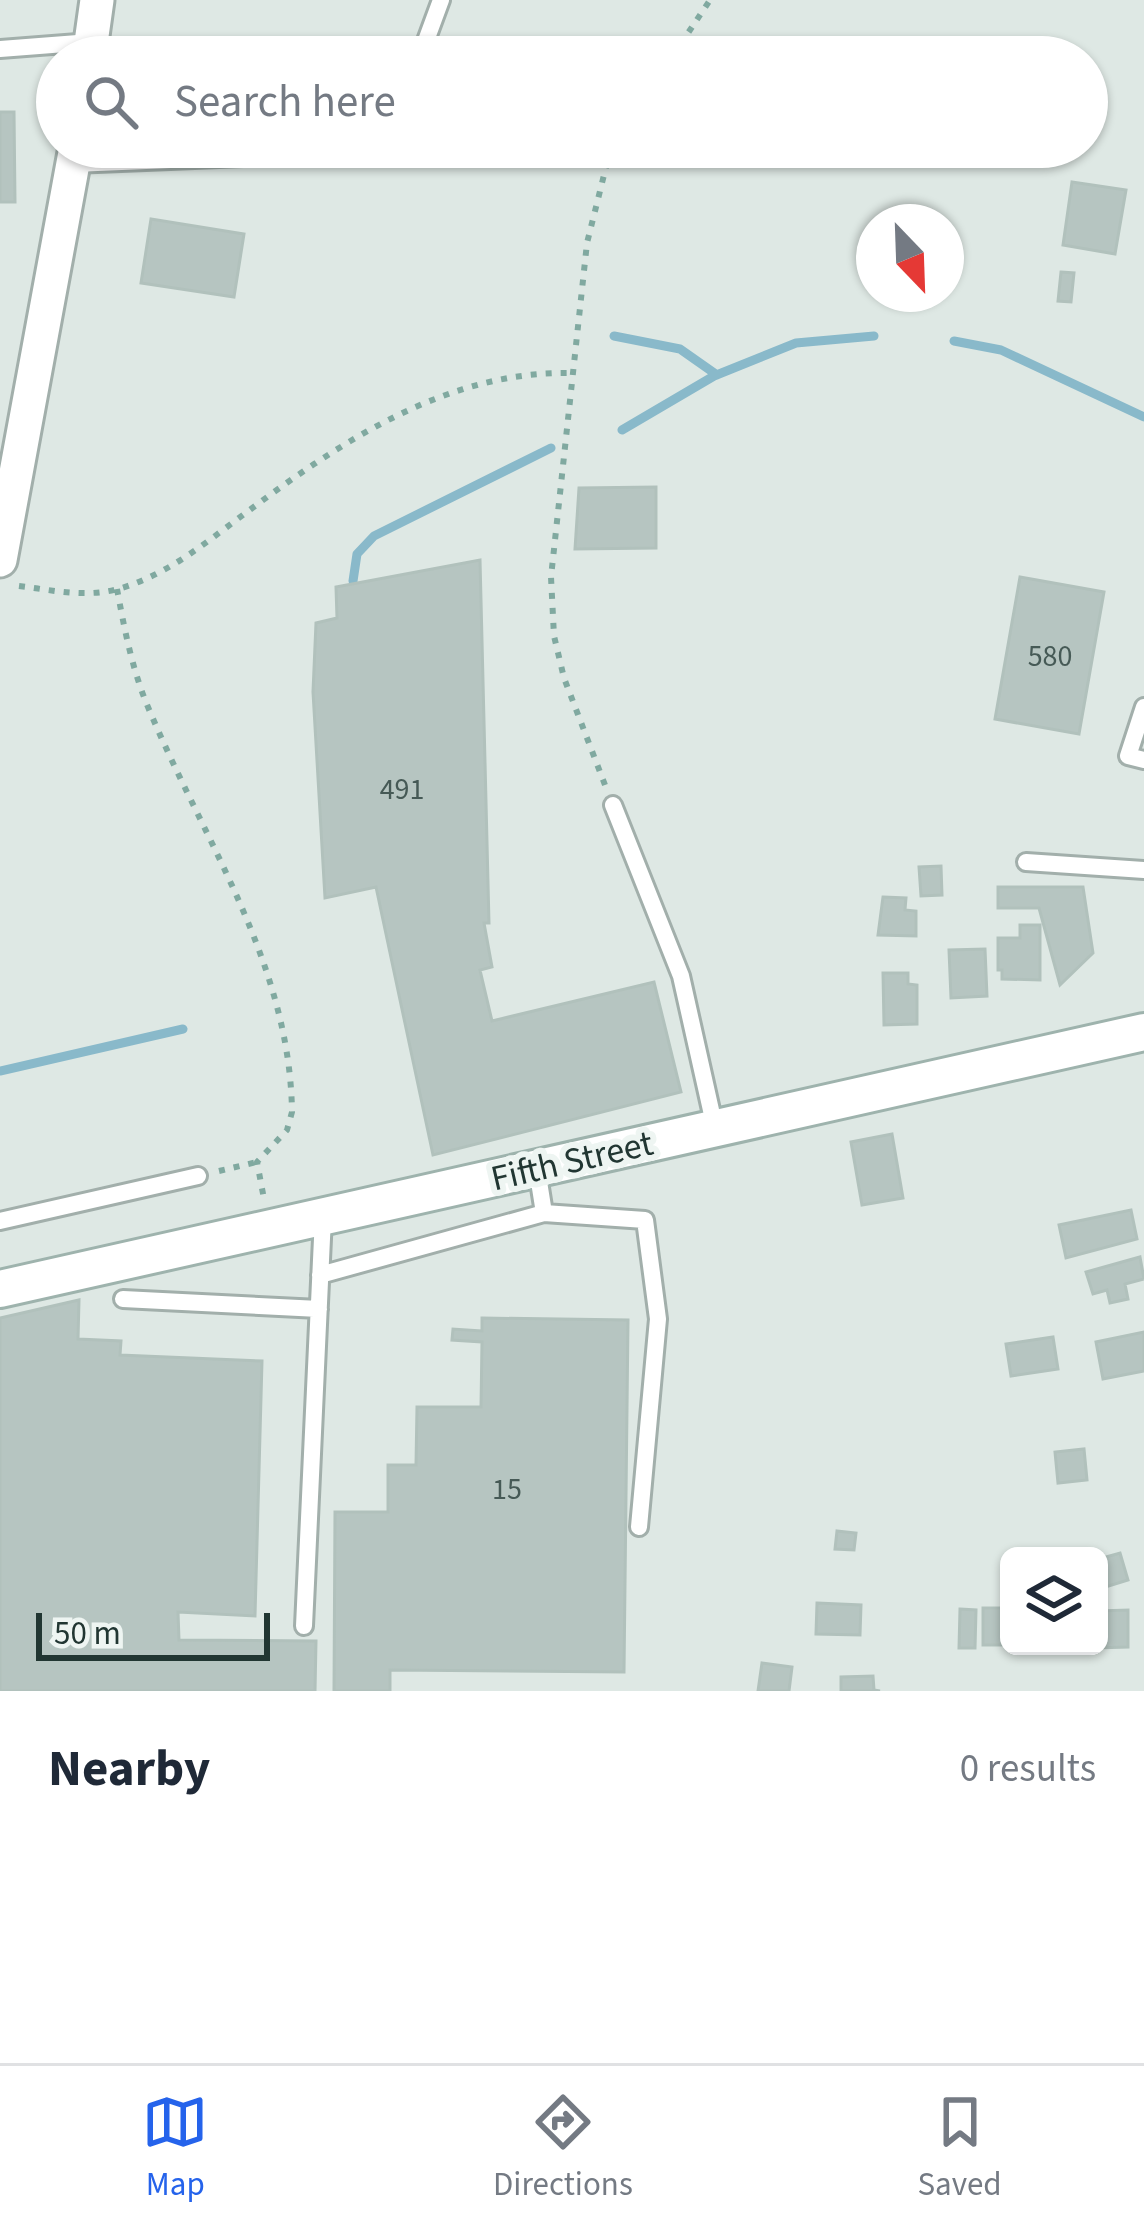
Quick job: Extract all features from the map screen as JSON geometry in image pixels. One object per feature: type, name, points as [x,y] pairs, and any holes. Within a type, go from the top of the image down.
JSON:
[{"type":"street","points":[[92,36],[97,0]]},
{"type":"street","points":[[0,560],[72,168]]},
{"type":"street","name":"Fifth Street","points":[[0,1289],[1144,1032]]},
{"type":"lane","points":[[428,36],[441,0]]},
{"type":"lane","points":[[0,50],[36,50]]},
{"type":"lane","points":[[1144,707],[1128,756],[1144,760]]},
{"type":"lane","points":[[613,805],[671,947],[715,1129]]},
{"type":"lane","points":[[1026,862],[1144,870]]},
{"type":"lane","points":[[537,1169],[544,1213]]},
{"type":"lane","points":[[0,1221],[198,1176]]},
{"type":"lane","points":[[320,1275],[544,1213],[645,1220],[658,1319],[640,1527]]},
{"type":"lane","points":[[304,1626],[323,1217]]},
{"type":"lane","points":[[123,1299],[319,1310]]},
{"type":"path","points":[[686,36],[710,0]]},
{"type":"path","points":[[606,168],[587,242],[551,613],[572,704],[613,805]]},
{"type":"path","points":[[0,583],[79,593],[117,590],[162,572],[321,457],[390,420],[493,380],[574,373]]},
{"type":"path","points":[[117,590],[151,715],[249,916],[266,965],[292,1112],[287,1130],[256,1162],[198,1176]]},
{"type":"path","points":[[256,1162],[270,1229]]},
{"type":"building","points":[[0,112],[14,112],[15,202],[0,202]]},
{"type":"building","points":[[1072,182],[1126,190],[1115,254],[1063,245]]},
{"type":"building","points":[[151,219],[244,234],[234,297],[141,283]]},
{"type":"building","points":[[1061,272],[1074,273],[1071,302],[1058,301]]},
{"type":"building","points":[[656,487],[656,548],[575,549],[579,488]]},
{"type":"building","points":[[480,560],[489,923],[484,923],[492,967],[480,970],[492,1021],[654,982],[681,1092],[433,1155],[376,887],[325,898],[313,692],[316,623],[337,618],[336,587]]},
{"type":"building","points":[[1020,577],[1104,592],[1079,734],[995,719]]},
{"type":"building","points":[[941,866],[942,895],[921,896],[919,867]]},
{"type":"building","points":[[998,887],[1083,887],[1093,953],[1060,985],[1039,908],[998,908]]},
{"type":"building","points":[[883,897],[906,898],[905,910],[916,911],[916,936],[878,935]]},
{"type":"building","points":[[1020,925],[1040,925],[1040,980],[1002,979],[1002,970],[998,970],[998,938],[1020,938]]},
{"type":"building","points":[[985,949],[987,996],[951,998],[949,950]]},
{"type":"building","points":[[883,973],[908,973],[908,984],[917,985],[917,1024],[884,1025]]},
{"type":"building","points":[[892,1134],[903,1198],[862,1205],[851,1142]]},
{"type":"building","points":[[1131,1210],[1137,1239],[1066,1258],[1059,1225]]},
{"type":"building","points":[[1140,1257],[1144,1279],[1125,1284],[1128,1299],[1110,1303],[1107,1290],[1093,1294],[1086,1272]]},
{"type":"building","points":[[79,1300],[78,1339],[121,1341],[120,1355],[262,1361],[255,1616],[178,1612],[179,1640],[316,1641],[315,1691],[0,1691],[0,1318]]},
{"type":"building","points":[[482,1318],[628,1320],[624,1672],[390,1670],[390,1691],[334,1691],[335,1512],[388,1512],[388,1465],[416,1465],[417,1407],[481,1407],[482,1342],[452,1340],[453,1329],[482,1331]]},
{"type":"building","points":[[1144,1332],[1144,1371],[1103,1379],[1096,1342]]},
{"type":"building","points":[[1053,1337],[1058,1369],[1011,1376],[1006,1344]]},
{"type":"building","points":[[1084,1449],[1087,1480],[1058,1483],[1055,1452]]},
{"type":"building","points":[[837,1531],[856,1533],[854,1550],[835,1549]]},
{"type":"building","points":[[1120,1553],[1128,1580],[1108,1586],[1108,1556]]},
{"type":"building","points":[[817,1603],[861,1605],[860,1635],[816,1634]]},
{"type":"building","points":[[983,1608],[1000,1608],[1000,1645],[983,1645]]},
{"type":"building","points":[[960,1609],[976,1610],[975,1648],[959,1648]]},
{"type":"building","points":[[1128,1610],[1128,1647],[1108,1648],[1108,1611]]},
{"type":"building","points":[[762,1663],[792,1667],[789,1691],[758,1691]]},
{"type":"building","points":[[873,1676],[874,1690],[880,1691],[841,1691],[841,1677]]},
{"type":"waterway","points":[[614,336],[680,349],[717,375]]},
{"type":"waterway","points":[[622,430],[714,376],[796,343],[874,336]]},
{"type":"waterway","points":[[954,341],[1001,350],[1144,417]]},
{"type":"waterway","points":[[353,581],[357,554],[374,536],[551,448]]},
{"type":"waterway","points":[[0,1071],[183,1029]]}]
